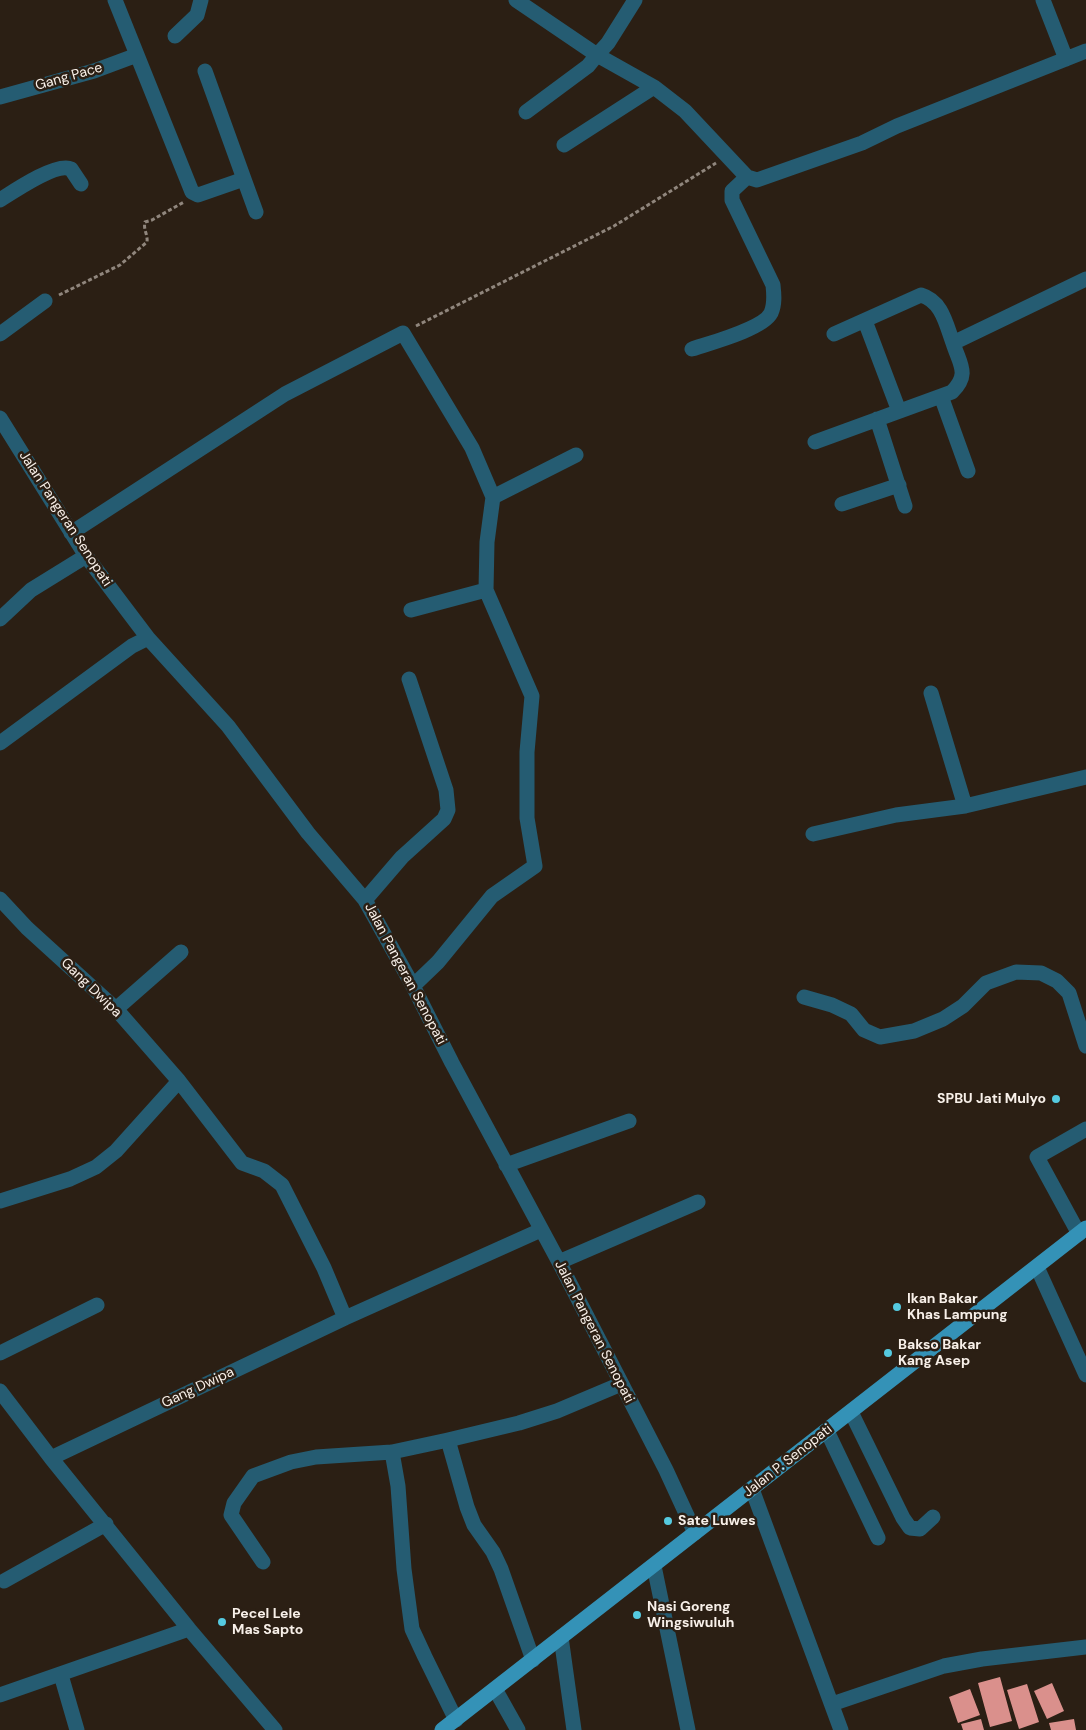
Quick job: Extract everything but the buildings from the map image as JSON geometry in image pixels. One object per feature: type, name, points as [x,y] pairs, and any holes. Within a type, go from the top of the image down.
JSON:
[{"type":"main road","name":"Jalan P. Senopati","points":[[442,1730],[1082,1231]]},
{"type":"street","points":[[115,0],[192,192],[198,195],[244,180]]},
{"type":"street","points":[[175,36],[198,15],[201,0]]},
{"type":"street","points":[[516,0],[536,6],[597,55],[654,87],[685,110],[747,177],[757,180],[832,154],[897,126],[1086,51]]},
{"type":"street","points":[[526,112],[588,66],[608,43],[635,0]]},
{"type":"street","points":[[1043,0],[1066,59]]},
{"type":"street","name":"Gang Pace","points":[[0,96],[94,71],[137,55]]},
{"type":"street","points":[[204,71],[256,212]]},
{"type":"street","points":[[564,145],[654,87]]},
{"type":"street","points":[[0,200],[26,184],[64,167],[72,168],[82,184]]},
{"type":"street","points":[[692,349],[755,327],[770,314],[774,299],[773,285],[732,200],[732,191],[747,177]]},
{"type":"street","points":[[953,343],[1086,279]]},
{"type":"street","points":[[815,442],[952,392],[960,384],[963,375],[938,304],[930,297],[921,295],[834,334]]},
{"type":"street","points":[[0,334],[45,301]]},
{"type":"street","points":[[865,321],[899,412]]},
{"type":"street","points":[[71,533],[284,394],[403,334],[472,448],[493,497],[487,542],[486,590],[532,696],[527,752],[527,818],[535,866],[492,896],[438,962],[413,986]]},
{"type":"street","points":[[941,396],[968,471]]},
{"type":"street","name":"Jalan Pangeran Senopati","points":[[0,418],[86,556],[148,638],[228,726],[308,833],[365,900],[413,986],[558,1262],[666,1470],[695,1533]]},
{"type":"street","points":[[877,420],[906,506]]},
{"type":"street","points":[[493,497],[576,455]]},
{"type":"street","points":[[842,504],[898,485]]},
{"type":"street","points":[[0,619],[31,590],[86,556]]},
{"type":"street","points":[[411,610],[486,590]]},
{"type":"street","points":[[0,744],[132,646],[148,638]]},
{"type":"street","points":[[365,900],[402,857],[444,819],[448,810],[446,790],[409,679]]},
{"type":"street","points":[[931,693],[965,806]]},
{"type":"street","points":[[813,834],[896,815],[965,806],[1086,777]]},
{"type":"street","name":"Gang Dwipa","points":[[0,898],[28,928],[116,1009],[179,1081],[242,1162],[264,1171],[282,1185],[324,1268],[345,1318]]},
{"type":"street","points":[[116,1009],[181,952]]},
{"type":"street","points":[[804,997],[832,1005],[851,1014],[864,1030],[880,1037],[914,1031],[943,1019],[963,1006],[986,983],[1016,972],[1041,973],[1057,981],[1069,993],[1086,1046]]},
{"type":"street","points":[[0,1201],[70,1179],[96,1167],[116,1150],[179,1081]]},
{"type":"street","points":[[506,1164],[629,1121]]},
{"type":"street","points":[[1082,1231],[1037,1157],[1086,1129]]},
{"type":"street","points":[[558,1262],[698,1202]]},
{"type":"street","name":"Gang Dwipa","points":[[51,1458],[345,1318],[541,1230]]},
{"type":"street","points":[[1037,1267],[1086,1374]]},
{"type":"street","points":[[0,1353],[97,1305]]},
{"type":"street","points":[[262,1562],[231,1515],[234,1503],[253,1476],[291,1462],[316,1457],[392,1452],[519,1423],[557,1411],[621,1384]]},
{"type":"street","points":[[0,1391],[51,1458],[189,1629],[276,1730]]},
{"type":"street","points":[[851,1412],[903,1518],[910,1528],[920,1529],[933,1517]]},
{"type":"street","points":[[827,1431],[878,1538]]},
{"type":"street","points":[[448,1440],[467,1507],[474,1525],[501,1569],[533,1660]]},
{"type":"street","points":[[392,1452],[398,1486],[404,1569],[412,1629],[456,1720]]},
{"type":"street","points":[[752,1489],[841,1730]]},
{"type":"street","points":[[4,1581],[106,1524]]},
{"type":"street","points":[[654,1566],[688,1730]]},
{"type":"street","points":[[0,1695],[189,1629]]},
{"type":"street","points":[[562,1638],[574,1730]]},
{"type":"street","points":[[832,1704],[944,1666],[982,1659],[1086,1646]]},
{"type":"street","points":[[61,1675],[77,1730]]},
{"type":"street","points":[[495,1689],[518,1730]]},
{"type":"path","points":[[403,334],[614,226],[727,156]]},
{"type":"path","points":[[45,301],[120,265],[147,242],[145,222],[198,195]]},
{"type":"place","name":"SPBU Jati Mulyo","points":[[1056,1099]]},
{"type":"place","name":"Ikan Bakar Khas Lampung","points":[[897,1307]]},
{"type":"place","name":"Bakso Bakar Kang Asep","points":[[888,1353]]},
{"type":"place","name":"Sate Luwes","points":[[668,1521]]},
{"type":"place","name":"Nasi Goreng Wingsiwuluh","points":[[637,1615]]},
{"type":"place","name":"Pecel Lele Mas Sapto","points":[[222,1622]]}]
